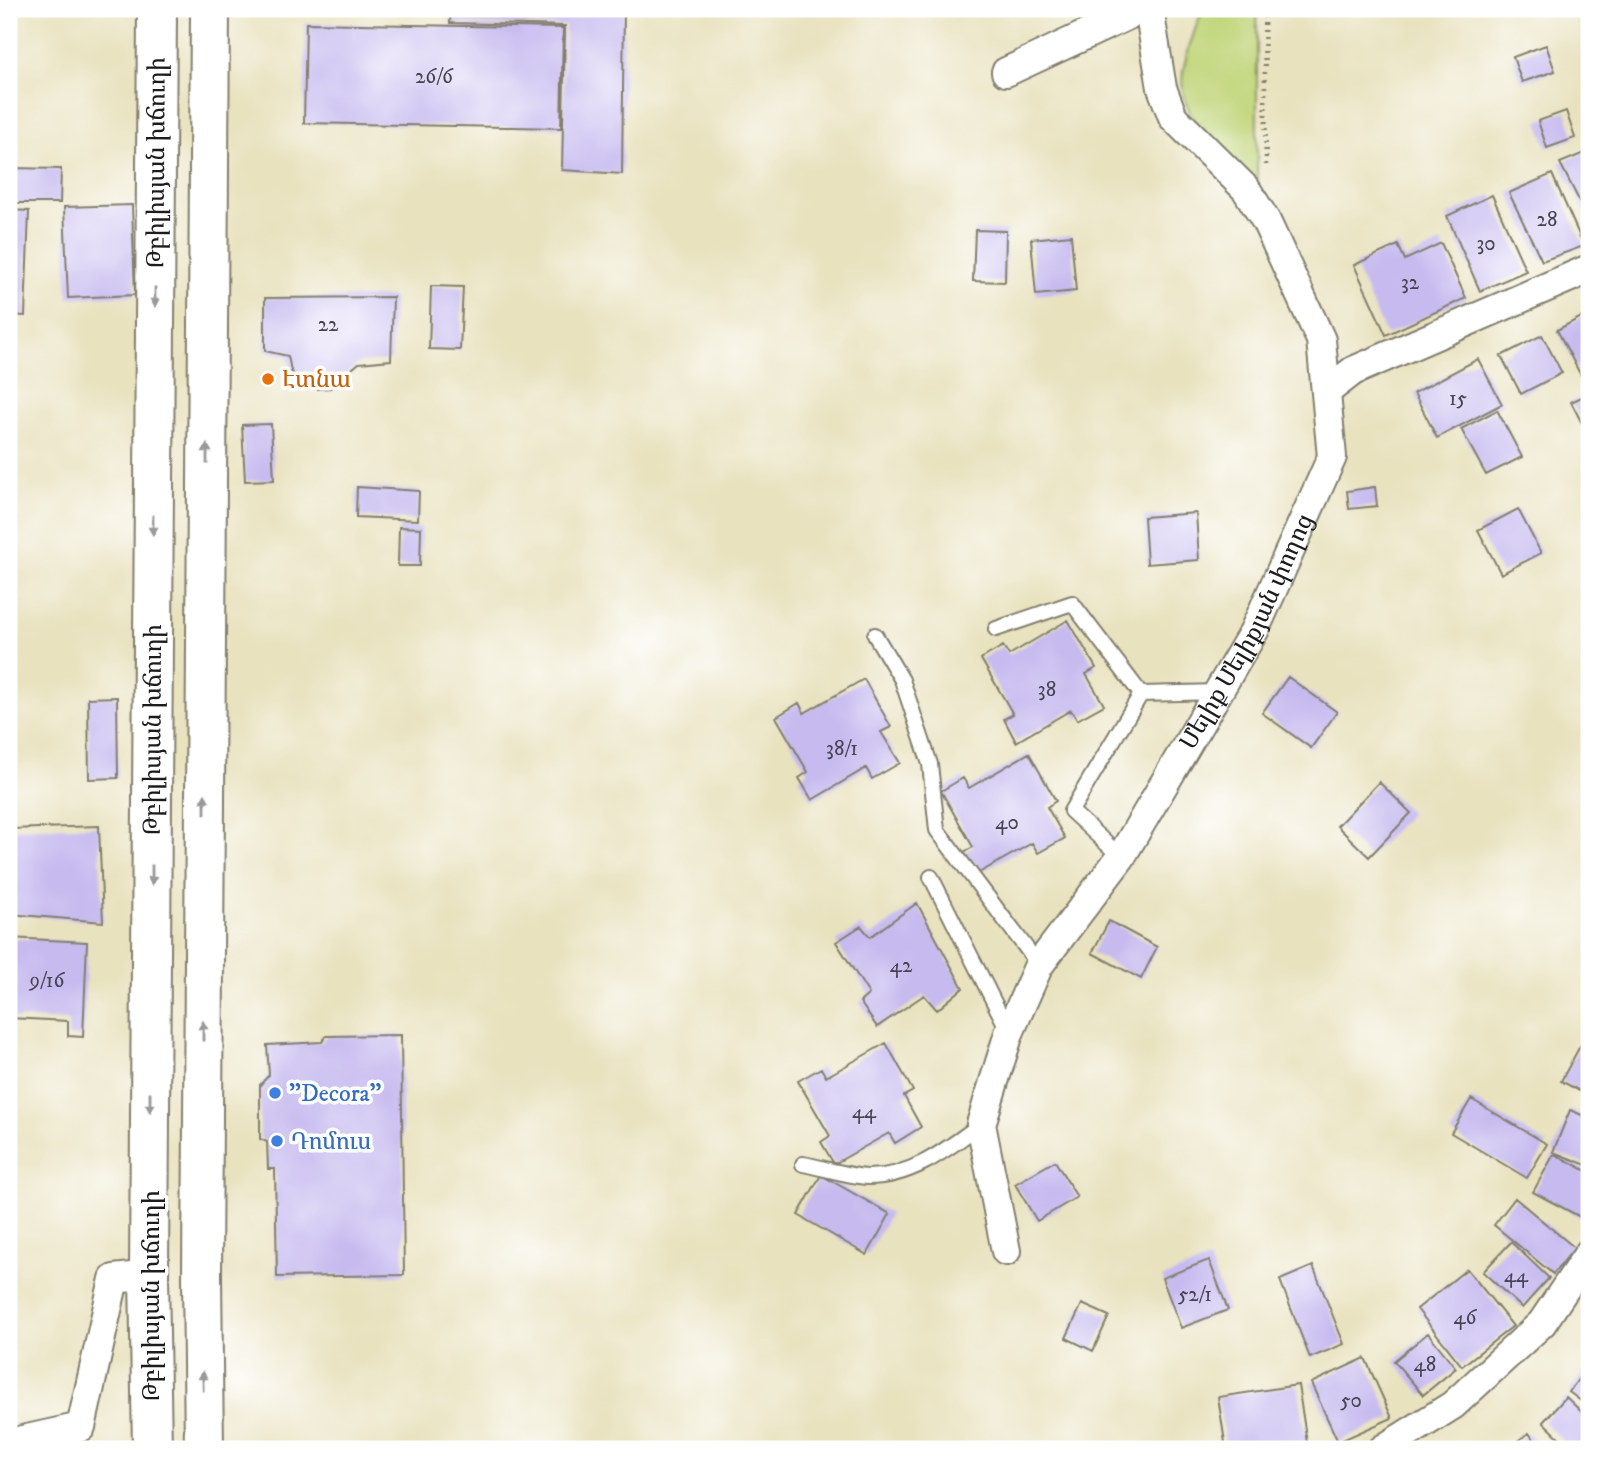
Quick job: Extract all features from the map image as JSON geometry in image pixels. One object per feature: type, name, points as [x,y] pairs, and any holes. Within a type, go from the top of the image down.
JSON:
[{"type":"main road","name":"Թբիլիսյան խճուղի","points":[[152,1449],[149,1275],[158,9]]},
{"type":"main road","name":"Թբիլիսյան խճուղի","points":[[204,1449],[202,1262],[210,9]]},
{"type":"street","points":[[1006,72],[1141,9]]},
{"type":"street","name":"Մելիք Մելիքյան փողոց","points":[[1006,1251],[981,1124],[1009,1033],[1039,965],[1121,857],[1254,631],[1332,457],[1321,341],[1266,221],[1246,189],[1173,117],[1163,88],[1149,9]]},
{"type":"street","points":[[1327,391],[1353,371],[1589,269]]},
{"type":"street","points":[[1383,1449],[1453,1405],[1542,1323],[1589,1253]]},
{"type":"street","points":[[9,1443],[80,1427],[114,1279],[149,1275]]},
{"type":"lane","points":[[996,629],[1072,603],[1140,694]]},
{"type":"lane","points":[[875,635],[902,680],[930,764],[937,830],[1039,965]]},
{"type":"lane","points":[[1140,694],[1218,692]]},
{"type":"lane","points":[[1121,857],[1071,811],[1140,694]]},
{"type":"lane","points":[[931,877],[1009,1033]]},
{"type":"lane","points":[[803,1164],[868,1177],[908,1170],[937,1156],[981,1124]]},
{"type":"path","points":[[1264,9],[1266,221]]},
{"type":"green space","points":[[1256,9],[1257,12],[1257,185],[1218,149],[1195,121],[1187,106],[1183,89],[1184,64],[1202,11]]},
{"type":"building","points":[[451,9],[624,9],[622,174],[562,170],[565,26],[450,23]]},
{"type":"building","points":[[306,23],[563,28],[561,128],[304,123]]},
{"type":"building","points":[[1546,45],[1555,71],[1522,82],[1513,57]]},
{"type":"building","points":[[1566,111],[1575,138],[1547,148],[1538,121]]},
{"type":"building","points":[[1589,151],[1589,220],[1560,163]]},
{"type":"building","points":[[9,168],[61,169],[60,203],[9,203]]},
{"type":"building","points":[[1552,174],[1584,246],[1542,261],[1509,193]]},
{"type":"building","points":[[1492,195],[1526,271],[1480,291],[1447,216]]},
{"type":"building","points":[[132,205],[135,295],[68,298],[64,207]]},
{"type":"building","points":[[9,210],[29,211],[25,316],[9,315]]},
{"type":"building","points":[[975,230],[1006,231],[1005,282],[973,281]]},
{"type":"building","points":[[1071,235],[1076,291],[1036,295],[1031,239]]},
{"type":"building","points":[[1441,243],[1466,298],[1386,335],[1354,265],[1398,245],[1405,260]]},
{"type":"building","points":[[431,286],[463,287],[460,350],[429,349]]},
{"type":"building","points":[[393,297],[391,360],[359,363],[330,388],[316,389],[302,384],[291,371],[288,356],[265,351],[265,298]]},
{"type":"building","points":[[1589,313],[1589,391],[1557,330]]},
{"type":"building","points":[[1542,335],[1562,373],[1521,394],[1501,356]]},
{"type":"building","points":[[1478,359],[1502,404],[1437,438],[1414,393]]},
{"type":"building","points":[[1588,394],[1589,397],[1589,437],[1571,402]]},
{"type":"building","points":[[1497,410],[1522,457],[1486,475],[1461,429]]},
{"type":"building","points":[[271,424],[274,480],[245,481],[242,425]]},
{"type":"building","points":[[357,487],[419,491],[418,520],[356,517]]},
{"type":"building","points":[[1375,487],[1377,506],[1349,509],[1347,491]]},
{"type":"building","points":[[1518,509],[1541,553],[1501,574],[1478,530]]},
{"type":"building","points":[[1196,513],[1199,560],[1147,564],[1144,517]]},
{"type":"building","points":[[399,527],[421,528],[420,566],[398,566]]},
{"type":"building","points":[[1068,620],[1096,668],[1086,674],[1104,705],[1077,720],[1071,710],[1016,742],[1004,719],[1013,714],[981,659],[1003,646],[1009,655]]},
{"type":"building","points":[[1288,677],[1337,712],[1311,748],[1262,713]]},
{"type":"building","points":[[864,679],[891,727],[881,732],[900,763],[872,779],[866,768],[812,800],[799,778],[808,772],[776,717],[799,703],[804,713]]},
{"type":"building","points":[[117,697],[118,778],[89,779],[88,698]]},
{"type":"building","points":[[1029,753],[1056,801],[1047,807],[1065,838],[1038,853],[1032,843],[977,874],[964,852],[973,847],[941,791],[963,778],[969,788]]},
{"type":"building","points":[[1379,782],[1411,813],[1369,857],[1337,826]]},
{"type":"building","points":[[99,826],[103,922],[9,914],[10,829]]},
{"type":"building","points":[[917,903],[963,988],[937,1010],[924,995],[877,1027],[860,1002],[869,994],[836,942],[861,926],[870,937]]},
{"type":"building","points":[[1109,921],[1157,947],[1141,979],[1092,953]]},
{"type":"building","points":[[9,938],[87,942],[83,1037],[68,1036],[68,1021],[9,1018]]},
{"type":"building","points":[[401,1035],[404,1275],[277,1277],[275,1169],[268,1169],[267,1142],[260,1139],[260,1085],[269,1075],[267,1045],[322,1042],[326,1036]]},
{"type":"building","points":[[1586,1035],[1589,1037],[1589,1096],[1561,1081]]},
{"type":"building","points":[[886,1043],[913,1091],[904,1096],[921,1127],[895,1143],[889,1133],[834,1164],[821,1142],[830,1136],[798,1081],[821,1068],[826,1077]]},
{"type":"building","points":[[1471,1099],[1547,1144],[1527,1178],[1451,1133]]},
{"type":"building","points":[[1570,1110],[1589,1118],[1589,1166],[1553,1152]]},
{"type":"building","points":[[1554,1154],[1589,1172],[1589,1213],[1586,1220],[1533,1192]]},
{"type":"building","points":[[1055,1161],[1077,1197],[1037,1221],[1015,1184]]},
{"type":"building","points":[[821,1175],[890,1214],[867,1255],[798,1215]]},
{"type":"building","points":[[1515,1198],[1575,1248],[1553,1274],[1494,1225]]},
{"type":"building","points":[[1511,1242],[1549,1278],[1522,1308],[1483,1272]]},
{"type":"building","points":[[1209,1260],[1228,1310],[1181,1328],[1162,1278]]},
{"type":"building","points":[[1313,1266],[1344,1344],[1310,1358],[1280,1280]]},
{"type":"building","points":[[1467,1269],[1513,1326],[1462,1366],[1417,1309]]},
{"type":"building","points":[[1082,1304],[1109,1316],[1093,1351],[1066,1338]]},
{"type":"building","points":[[1428,1333],[1456,1368],[1423,1395],[1394,1361]]},
{"type":"building","points":[[1365,1358],[1392,1418],[1338,1442],[1311,1383]]},
{"type":"building","points":[[1589,1364],[1589,1407],[1569,1392]]},
{"type":"building","points":[[1298,1385],[1308,1449],[1226,1449],[1218,1397]]},
{"type":"building","points":[[1566,1397],[1589,1419],[1589,1440],[1581,1449],[1571,1449],[1543,1422]]},
{"type":"building","points":[[1529,1433],[1540,1449],[1506,1449]]},
{"type":"place","name":"Էտնա","points":[[268,379]]},
{"type":"place","name":"\"Decora\"","points":[[275,1093]]},
{"type":"place","name":"Դոմուս","points":[[277,1141]]}]
